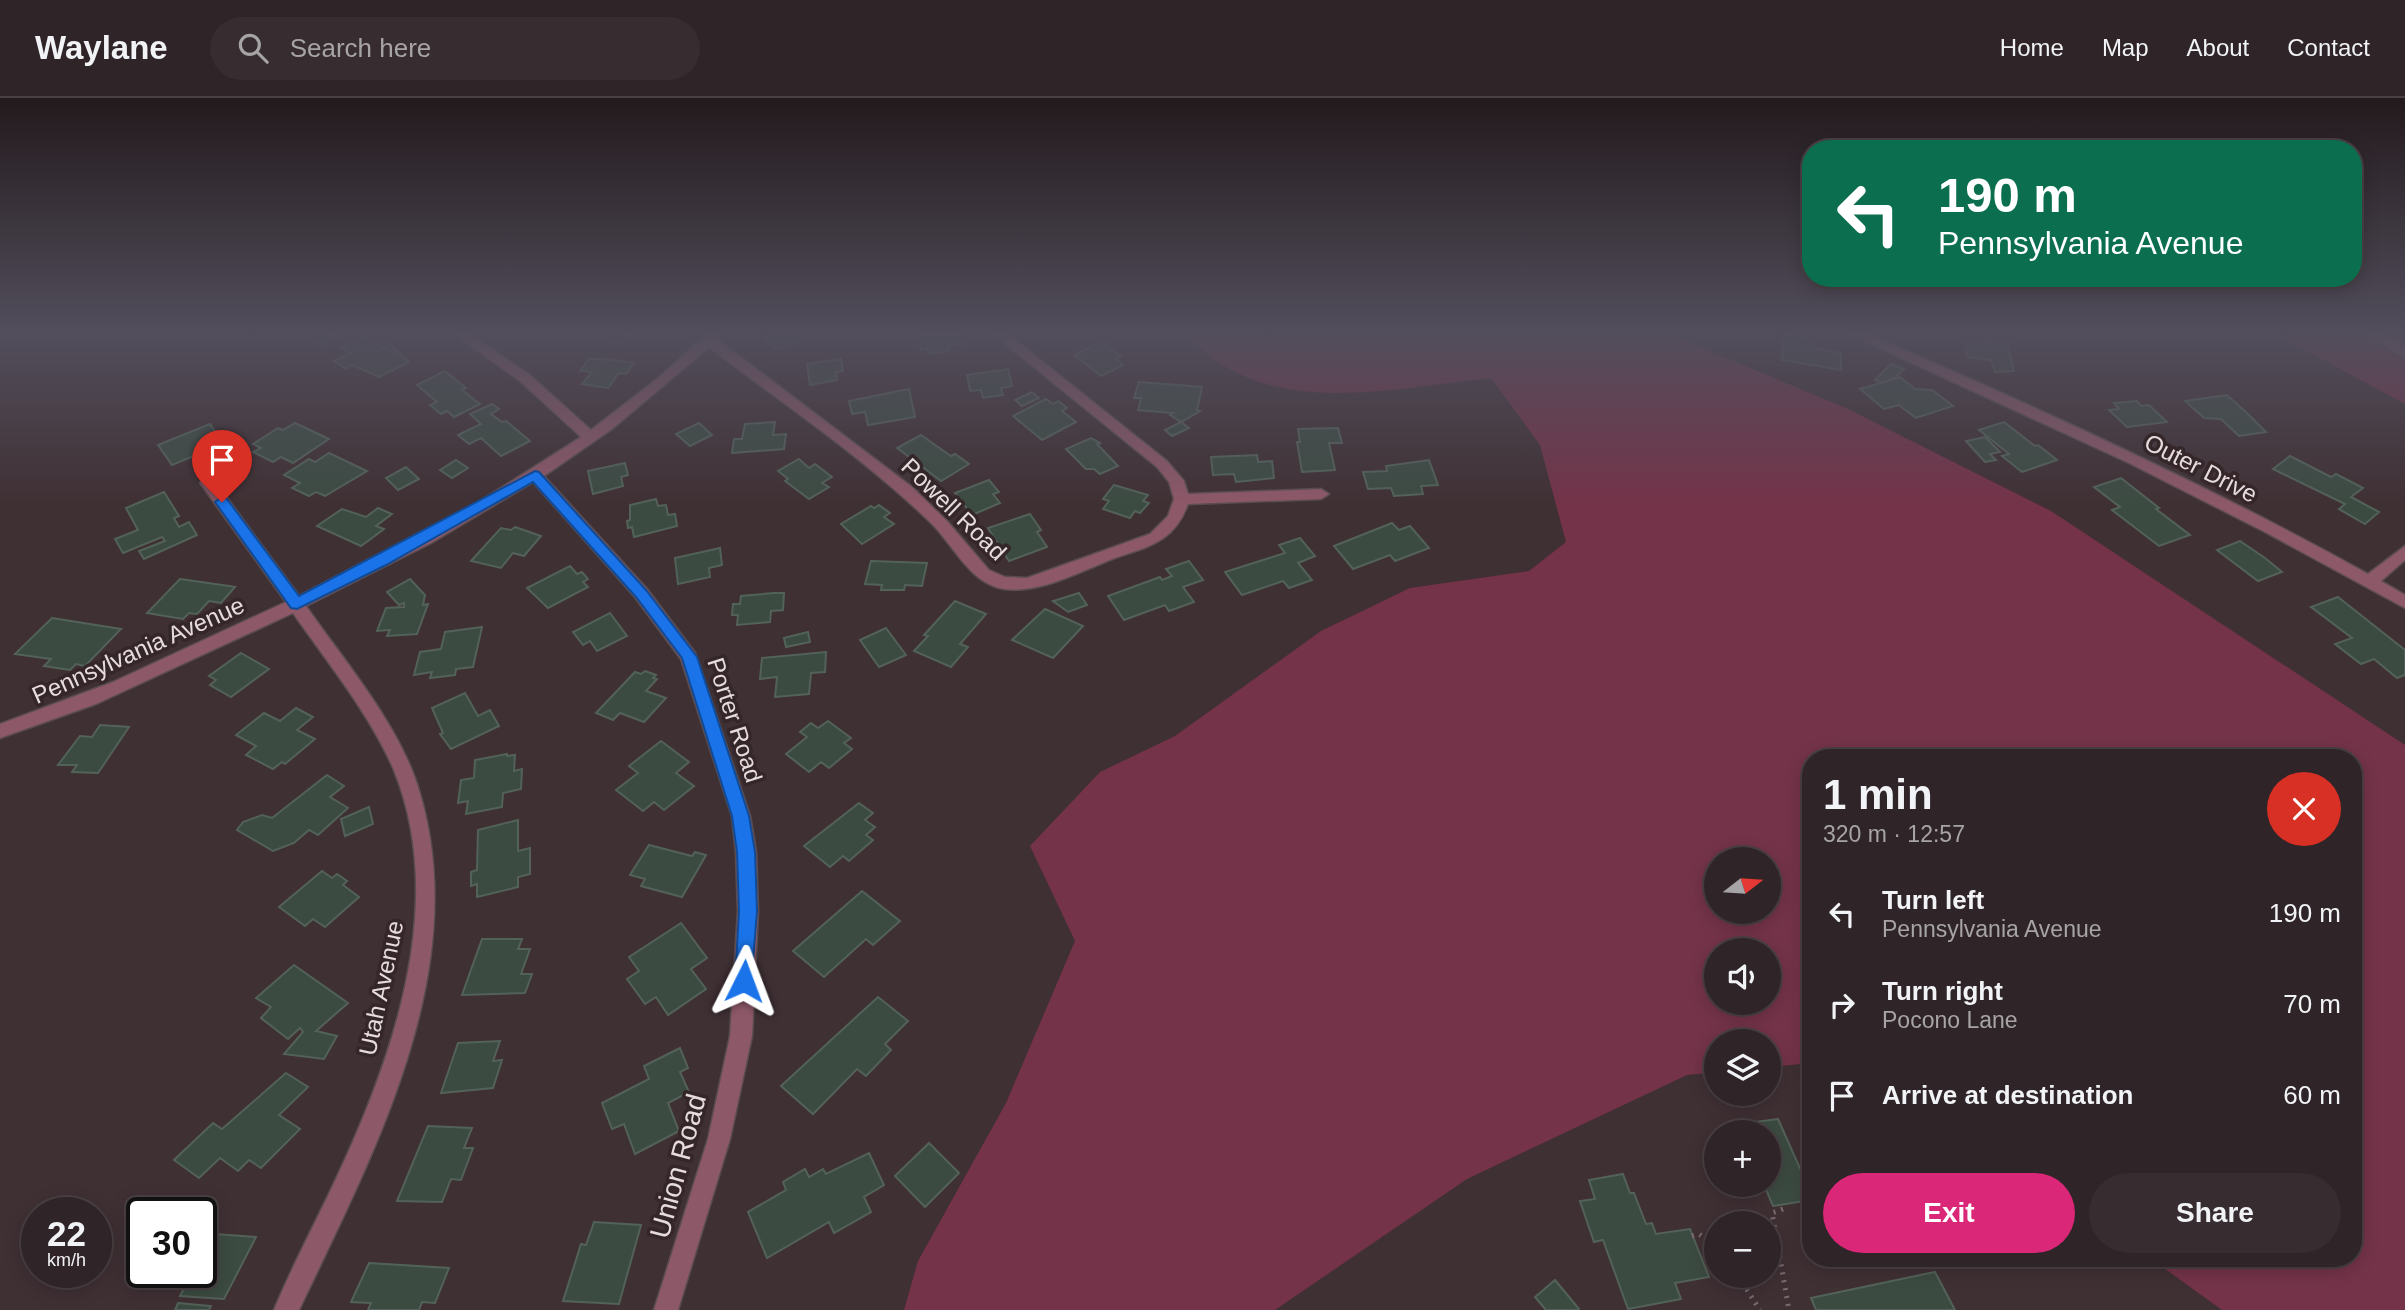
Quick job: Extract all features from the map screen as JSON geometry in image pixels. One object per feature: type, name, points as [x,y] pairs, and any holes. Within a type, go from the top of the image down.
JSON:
[{"type":"street","points":[[538,391],[590,437]]},
{"type":"street","name":"Pennsylvania Avenue","points":[[0,731],[89,700],[297,604],[381,561],[535,475],[590,437],[647,391]]},
{"type":"street","name":"Powell Road","points":[[780,391],[907,491],[942,525],[983,575],[1003,583],[1028,584],[1156,538],[1175,518],[1182,499]]},
{"type":"street","points":[[1070,391],[1162,464],[1176,481],[1182,499],[1321,494]]},
{"type":"street","name":"Outer Drive","points":[[1988,391],[2122,453],[2405,602]]},
{"type":"street","name":"Porter Road","points":[[535,475],[641,593],[689,657],[741,816],[746,852],[748,911],[741,1036]]},
{"type":"street","name":"Utah Avenue","points":[[208,483],[297,604],[370,712],[408,784],[421,844],[424,904],[410,1003],[379,1108],[286,1310]]},
{"type":"street","points":[[2369,582],[2405,551]]},
{"type":"street","name":"Union Road","points":[[666,1310],[719,1139],[741,1036]]},
{"type":"path","points":[[1783,1209],[1772,1213],[1789,1310]]},
{"type":"path","points":[[1692,1236],[1699,1234],[1704,1238]]},
{"type":"path","points":[[1746,1288],[1760,1310]]},
{"type":"shaded area","points":[[1306,391],[1385,391],[1330,393]]},
{"type":"shaded area","points":[[1500,391],[1804,391],[1846,408],[2051,511],[2405,745],[2405,1310],[2222,1310],[2162,1267],[2362,1267],[2362,749],[1802,749],[1802,1064],[1781,1066],[1781,1029],[1704,1029],[1704,1073],[1687,1075],[1467,1179],[1275,1310],[904,1310],[918,1261],[1006,1103],[1075,941],[1030,846],[1100,772],[1175,736],[1321,631],[1410,588],[1529,571],[1566,542],[1540,445]]},
{"type":"shaded area","points":[[2380,391],[2405,391],[2405,404]]},
{"type":"building","points":[[424,391],[463,391],[480,404],[454,417],[447,411],[441,414],[430,405],[437,402]]},
{"type":"building","points":[[909,391],[915,417],[868,425],[865,412],[852,414],[849,401]]},
{"type":"building","points":[[981,391],[1002,391],[1003,395],[983,398]]},
{"type":"building","points":[[1136,391],[1201,391],[1197,410],[1200,411],[1181,422],[1170,415],[1173,413],[1138,410],[1141,398],[1134,398]]},
{"type":"building","points":[[1862,391],[1933,391],[1953,406],[1916,418],[1899,405],[1884,409]]},
{"type":"building","points":[[1032,392],[1039,398],[1022,406],[1015,400]]},
{"type":"building","points":[[2227,395],[2266,432],[2239,436],[2221,419],[2204,418],[2185,401]]},
{"type":"building","points":[[1046,399],[1053,404],[1058,401],[1067,408],[1062,411],[1076,422],[1042,440],[1013,416]]},
{"type":"building","points":[[2137,401],[2141,406],[2149,405],[2167,422],[2127,427],[2109,410],[2119,409],[2114,403]]},
{"type":"building","points":[[492,404],[499,409],[491,414],[502,422],[506,421],[530,441],[501,456],[481,438],[469,444],[458,435],[481,424],[470,414]]},
{"type":"building","points":[[775,422],[773,435],[786,434],[784,449],[732,453],[734,439],[742,439],[745,424]]},
{"type":"building","points":[[1181,422],[1189,428],[1172,436],[1165,430]]},
{"type":"building","points":[[2004,422],[2057,460],[2022,472],[2002,456],[2009,454],[1979,430]]},
{"type":"building","points":[[295,423],[329,439],[293,463],[281,457],[273,462],[253,452],[261,448],[253,444],[278,428],[283,430]]},
{"type":"building","points":[[699,423],[712,435],[690,446],[676,434]]},
{"type":"building","points":[[210,424],[223,444],[172,465],[158,445]]},
{"type":"building","points":[[1338,428],[1342,443],[1329,443],[1335,470],[1302,472],[1297,442],[1300,442],[1298,429]]},
{"type":"building","points":[[921,435],[951,456],[955,454],[969,464],[941,481],[897,448]]},
{"type":"building","points":[[1985,437],[2000,452],[1990,454],[1996,460],[1985,462],[1966,441]]},
{"type":"building","points":[[1091,438],[1100,443],[1097,444],[1118,466],[1100,474],[1094,469],[1086,469],[1066,449]]},
{"type":"building","points":[[329,453],[367,471],[325,496],[316,492],[309,496],[292,488],[300,483],[284,475],[309,459],[315,462]]},
{"type":"building","points":[[1257,455],[1258,462],[1272,461],[1274,478],[1236,482],[1234,474],[1213,475],[1211,457]]},
{"type":"building","points":[[2290,456],[2331,477],[2336,474],[2363,488],[2351,497],[2379,512],[2365,524],[2339,509],[2345,504],[2273,469]]},
{"type":"building","points":[[799,459],[809,468],[815,464],[832,477],[822,483],[829,487],[809,499],[785,481],[788,479],[778,471]]},
{"type":"building","points":[[456,460],[468,468],[452,478],[440,470]]},
{"type":"building","points":[[1429,460],[1438,485],[1421,486],[1423,494],[1394,496],[1391,488],[1368,489],[1363,472],[1387,471],[1386,466]]},
{"type":"building","points":[[625,463],[628,475],[621,477],[623,486],[593,494],[588,471]]},
{"type":"building","points":[[406,467],[419,479],[398,490],[386,478]]},
{"type":"building","points":[[2121,478],[2190,535],[2159,546],[2112,510],[2120,507],[2094,487]]},
{"type":"building","points":[[989,480],[999,492],[993,494],[1000,503],[972,515],[955,493]]},
{"type":"building","points":[[1114,485],[1148,495],[1143,501],[1149,503],[1140,513],[1135,511],[1130,518],[1103,509],[1109,501],[1103,499]]},
{"type":"building","points":[[164,492],[179,516],[174,518],[179,527],[189,522],[197,535],[144,559],[139,551],[165,541],[162,537],[123,553],[115,539],[138,530],[126,508]]},
{"type":"building","points":[[656,499],[658,506],[666,505],[668,515],[675,514],[677,526],[634,537],[632,527],[628,528],[627,521],[630,520],[630,505]]},
{"type":"building","points":[[879,505],[890,513],[884,517],[894,524],[862,544],[841,524],[871,506],[874,508]]},
{"type":"building","points":[[378,508],[392,514],[376,526],[384,529],[361,546],[317,526],[342,509],[366,517]]},
{"type":"building","points":[[1030,514],[1041,530],[1037,532],[1047,547],[1009,561],[988,528]]},
{"type":"building","points":[[1392,523],[1399,530],[1410,526],[1429,548],[1395,561],[1390,555],[1353,569],[1334,546]]},
{"type":"building","points":[[515,527],[541,536],[524,556],[513,553],[501,568],[471,561],[501,528],[511,530]]},
{"type":"building","points":[[1300,538],[1315,556],[1298,563],[1312,580],[1289,588],[1283,581],[1242,595],[1225,572],[1285,553],[1279,545]]},
{"type":"building","points":[[2240,541],[2282,572],[2258,581],[2217,550]]},
{"type":"building","points":[[720,548],[722,565],[709,568],[710,577],[678,584],[675,558]]},
{"type":"building","points":[[871,561],[927,563],[922,586],[905,585],[904,590],[881,590],[882,585],[865,584]]},
{"type":"building","points":[[1189,561],[1203,580],[1183,587],[1194,602],[1169,611],[1165,605],[1124,620],[1108,596],[1160,577],[1162,580],[1172,576],[1166,569]]},
{"type":"building","points":[[570,566],[577,574],[582,572],[588,579],[583,582],[588,587],[548,608],[527,588]]},
{"type":"building","points":[[180,579],[235,587],[221,603],[209,601],[197,614],[189,613],[183,619],[147,613]]},
{"type":"building","points":[[410,579],[425,595],[423,605],[428,604],[417,634],[387,636],[390,630],[377,631],[386,608],[404,607],[404,603],[399,605],[387,592]]},
{"type":"building","points":[[784,593],[783,610],[771,611],[770,622],[737,625],[738,615],[732,615],[733,604],[740,604],[741,596]]},
{"type":"building","points":[[1079,593],[1087,605],[1068,612],[1053,601]]},
{"type":"building","points":[[2338,597],[2405,650],[2405,675],[2397,678],[2374,659],[2361,664],[2335,644],[2352,638],[2311,607]]},
{"type":"building","points":[[955,601],[986,614],[960,644],[968,647],[951,667],[914,651],[928,636],[924,635]]},
{"type":"building","points":[[1045,609],[1083,626],[1053,658],[1012,640]]},
{"type":"building","points":[[610,613],[627,636],[597,651],[590,641],[583,645],[573,632]]},
{"type":"building","points":[[52,618],[121,629],[85,666],[76,664],[70,670],[44,666],[51,659],[15,654]]},
{"type":"building","points":[[482,627],[473,667],[456,669],[455,675],[430,678],[432,672],[414,675],[420,652],[441,649],[445,632]]},
{"type":"building","points":[[886,628],[906,655],[879,667],[860,640]]},
{"type":"building","points":[[808,632],[810,642],[786,647],[784,638]]},
{"type":"building","points":[[826,652],[825,672],[811,673],[809,694],[775,697],[777,677],[760,679],[762,658]]},
{"type":"building","points":[[241,653],[269,669],[231,697],[210,685],[216,680],[209,676]]},
{"type":"building","points":[[645,671],[656,675],[653,678],[657,679],[646,691],[666,698],[644,722],[620,713],[613,720],[596,713],[635,672],[641,674]]},
{"type":"building","points":[[465,693],[478,716],[490,710],[499,726],[451,749],[440,734],[443,733],[432,708]]},
{"type":"building","points":[[296,708],[313,717],[297,730],[315,739],[285,764],[282,762],[273,769],[246,755],[256,746],[236,735],[264,713],[280,721]]},
{"type":"building","points":[[828,721],[851,738],[844,743],[852,749],[829,768],[821,762],[809,772],[786,754],[807,737],[800,732],[811,723],[818,728]]},
{"type":"building","points":[[100,725],[129,727],[98,773],[72,772],[77,765],[58,765],[80,736],[92,737]]},
{"type":"building","points":[[661,741],[689,762],[676,773],[694,786],[664,810],[654,802],[643,811],[616,790],[638,773],[629,766]]},
{"type":"building","points":[[515,755],[514,771],[522,769],[521,789],[503,793],[502,807],[466,814],[468,801],[458,803],[461,780],[474,778],[475,760]]},
{"type":"building","points":[[327,775],[344,786],[330,797],[348,808],[318,835],[309,830],[294,843],[273,851],[237,830],[243,822],[262,815],[272,818]]},
{"type":"building","points":[[859,803],[873,813],[865,820],[875,827],[866,835],[873,840],[849,861],[843,856],[830,867],[804,846]]},
{"type":"building","points":[[369,807],[373,824],[345,836],[341,819]]},
{"type":"building","points":[[518,820],[518,851],[530,848],[530,874],[518,877],[518,887],[477,897],[477,884],[471,886],[471,872],[477,870],[478,830]]},
{"type":"building","points":[[649,845],[692,856],[695,852],[706,855],[682,897],[641,886],[645,879],[630,875]]},
{"type":"building","points":[[322,871],[332,878],[337,874],[347,881],[343,885],[359,897],[325,927],[313,919],[305,926],[279,907]]},
{"type":"building","points":[[862,891],[900,921],[873,945],[866,939],[824,977],[793,951]]},
{"type":"building","points":[[681,923],[707,958],[691,969],[706,989],[668,1015],[656,997],[645,1004],[627,979],[639,971],[629,957]]},
{"type":"building","points":[[482,939],[522,939],[518,949],[530,949],[521,974],[532,974],[525,993],[462,995]]},
{"type":"building","points":[[294,965],[348,1003],[316,1031],[337,1036],[324,1059],[284,1054],[303,1032],[300,1028],[288,1039],[261,1018],[271,1007],[256,998]]},
{"type":"building","points":[[878,997],[908,1021],[885,1044],[891,1050],[866,1076],[857,1069],[813,1114],[781,1086]]},
{"type":"building","points":[[500,1041],[493,1061],[502,1060],[493,1088],[441,1093],[458,1043]]},
{"type":"building","points":[[680,1048],[688,1068],[680,1072],[689,1092],[668,1103],[679,1131],[635,1154],[624,1124],[612,1129],[602,1103],[649,1079],[644,1066]]},
{"type":"building","points":[[286,1073],[308,1087],[279,1115],[300,1129],[261,1168],[249,1160],[238,1171],[220,1158],[199,1178],[174,1160],[213,1123],[222,1129]]},
{"type":"building","points":[[428,1126],[472,1128],[464,1148],[473,1148],[461,1180],[451,1179],[442,1202],[397,1201]]},
{"type":"building","points":[[1781,1126],[1802,1173],[1802,1201],[1773,1206],[1769,1197],[1781,1197]]},
{"type":"building","points":[[929,1143],[959,1173],[925,1207],[895,1176]]},
{"type":"building","points":[[869,1153],[884,1185],[864,1197],[871,1212],[834,1233],[829,1222],[767,1258],[748,1212],[786,1190],[783,1182],[805,1169],[809,1177],[823,1169],[826,1174]]},
{"type":"building","points":[[1623,1174],[1646,1224],[1652,1223],[1656,1234],[1690,1229],[1704,1264],[1704,1278],[1675,1283],[1681,1299],[1628,1309],[1603,1240],[1594,1242],[1580,1201],[1595,1199],[1589,1180]]},
{"type":"building","points":[[594,1222],[641,1225],[619,1304],[563,1301],[581,1244],[586,1245]]},
{"type":"building","points":[[217,1234],[256,1237],[224,1299],[180,1296],[184,1288],[217,1288]]},
{"type":"building","points":[[369,1263],[449,1268],[435,1303],[422,1302],[419,1310],[368,1310],[371,1303],[351,1302]]},
{"type":"building","points":[[1935,1272],[1955,1310],[1816,1310],[1811,1298]]},
{"type":"building","points":[[1555,1280],[1578,1310],[1546,1310],[1535,1297]]},
{"type":"building","points":[[178,1303],[211,1306],[209,1310],[175,1310]]},
{"type":"route","points":[[222,502],[297,604],[381,561],[535,475],[641,593],[689,657],[741,816],[746,852],[748,911],[744,981]]}]
